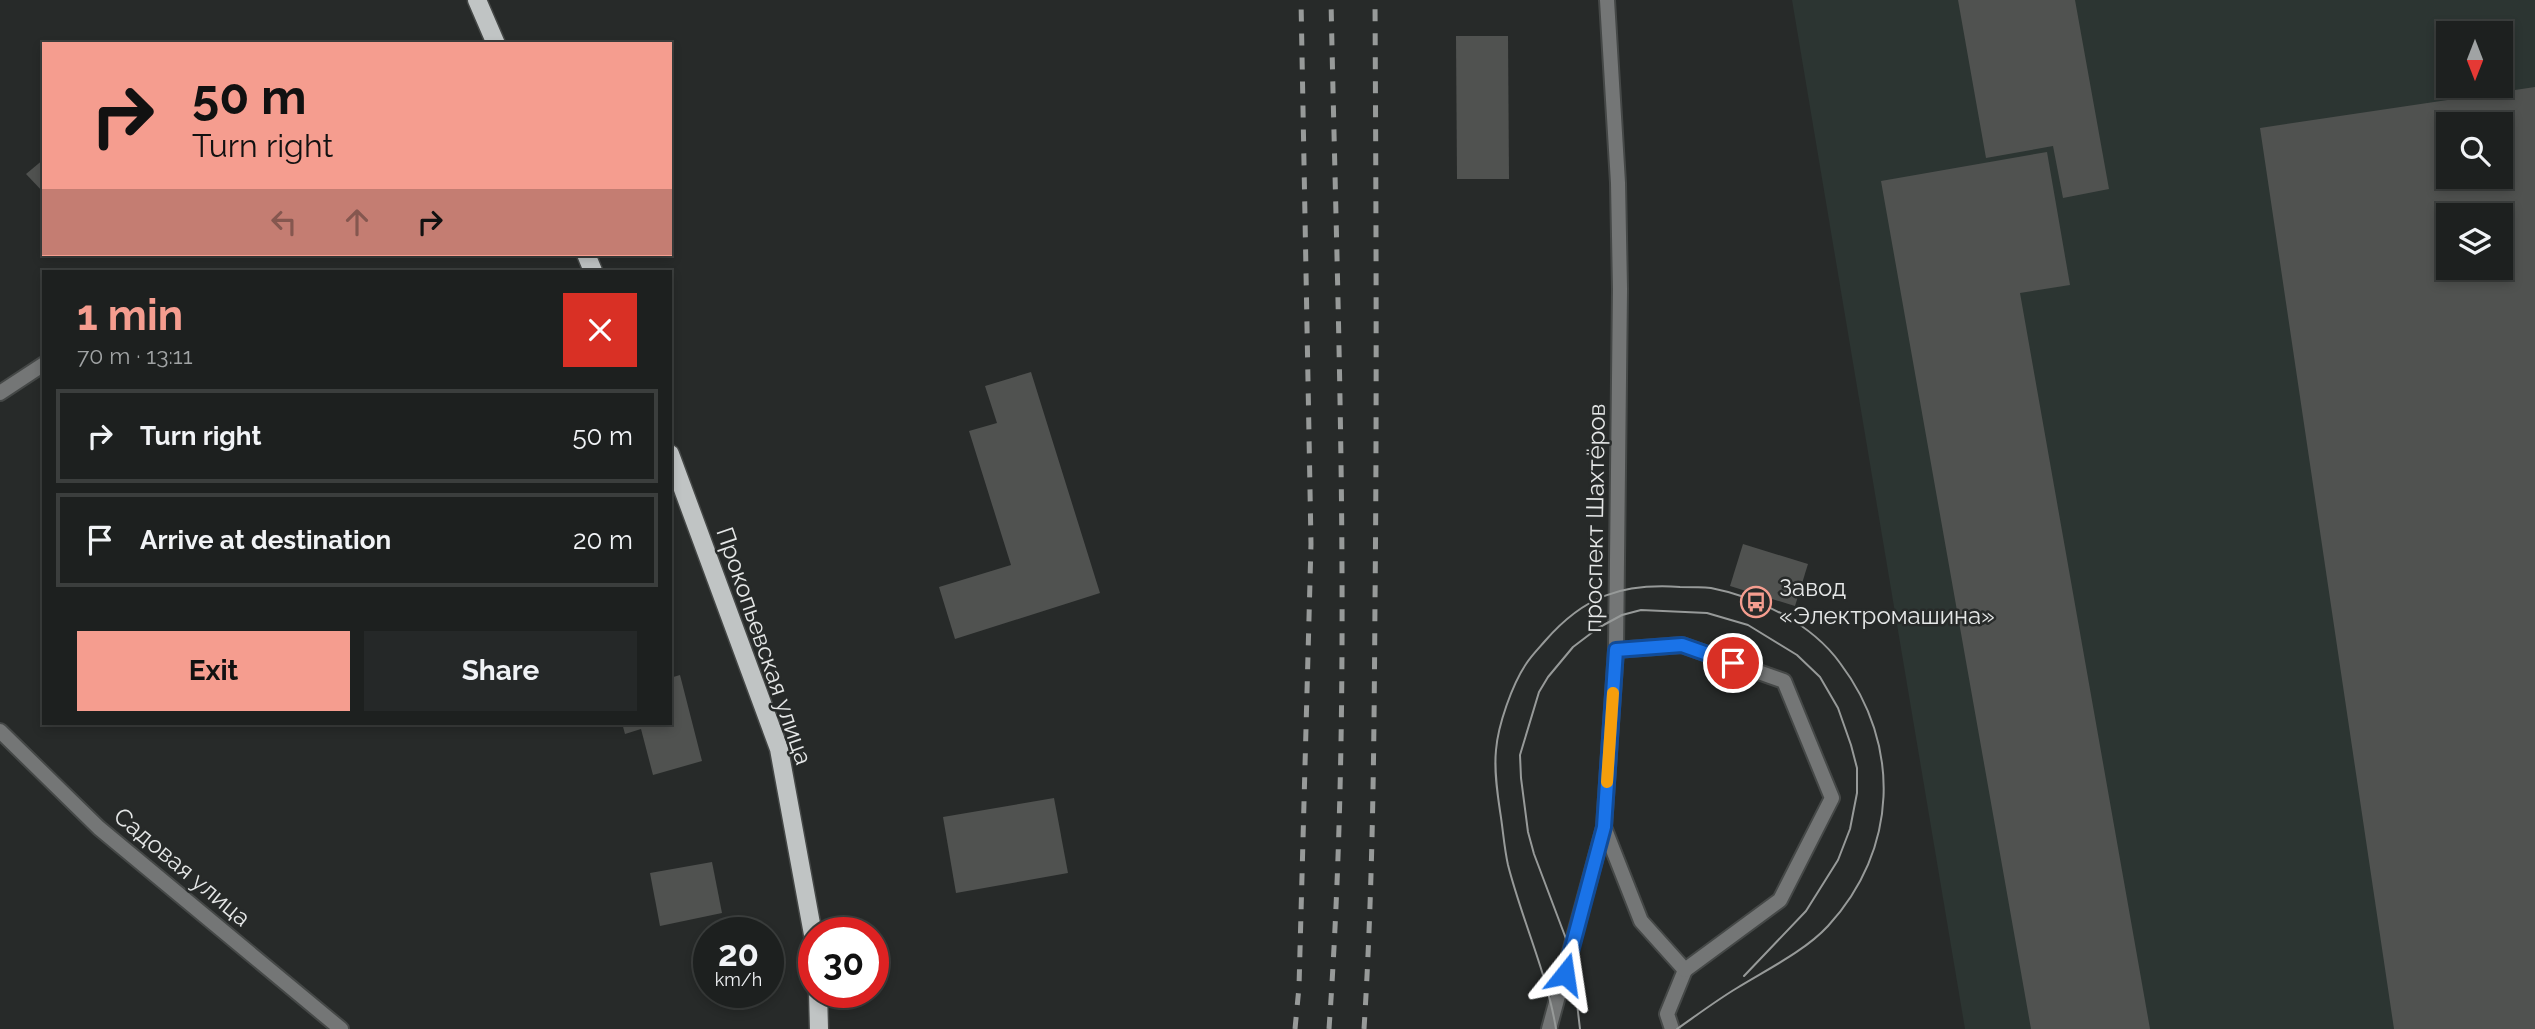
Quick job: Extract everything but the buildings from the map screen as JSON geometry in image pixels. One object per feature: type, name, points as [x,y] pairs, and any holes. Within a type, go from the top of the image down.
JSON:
[{"type":"main road","points":[[477,0],[495,42]]},
{"type":"main road","name":"Прокопьевская улица","points":[[672,459],[779,749],[810,917]]},
{"type":"main road","points":[[818,1008],[819,1029]]},
{"type":"street","name":"проспект Шахтёров","points":[[1549,1029],[1604,827],[1616,650],[1620,289],[1618,183],[1608,0]]},
{"type":"street","points":[[0,393],[42,365]]},
{"type":"street","points":[[1616,650],[1682,645],[1784,681],[1832,797],[1780,900],[1685,970],[1667,1014],[1672,1029]]},
{"type":"street","name":"Садовая улица","points":[[0,731],[99,828],[341,1029]]},
{"type":"street","points":[[1604,827],[1641,921],[1685,970]]},
{"type":"shaded area","points":[[1792,0],[2535,0],[2535,1029],[1965,1029]]},
{"type":"tram line","points":[[1556,1029],[1547,987],[1507,858],[1496,773],[1500,729],[1521,673],[1533,655],[1574,613],[1590,603],[1622,590],[1659,586],[1707,588],[1729,592],[1783,614],[1815,636],[1840,663],[1860,695],[1874,728],[1882,762],[1884,797],[1879,831],[1868,864],[1851,896],[1828,926],[1797,952],[1677,1029]]},
{"type":"tram line","points":[[1580,1029],[1571,952],[1528,832],[1520,755],[1539,692],[1548,677],[1573,647],[1598,628],[1622,615],[1641,610],[1707,613],[1748,625],[1797,655],[1820,677],[1838,708],[1851,745],[1857,768],[1857,793],[1850,829],[1838,860],[1806,911],[1744,976]]},
{"type":"railway","points":[[1295,1029],[1299,987],[1311,544],[1301,0]]},
{"type":"railway","points":[[1329,1029],[1336,901],[1342,644],[1340,386],[1331,0]]},
{"type":"railway","points":[[1364,1029],[1374,709],[1375,0]]},
{"type":"slow traffic","points":[[1607,782],[1613,693]]},
{"type":"place","name":"Завод «Электромашина»","points":[[1756,602]]},
{"type":"route","points":[[1565,974],[1604,827],[1616,650],[1682,645],[1733,663]]}]
